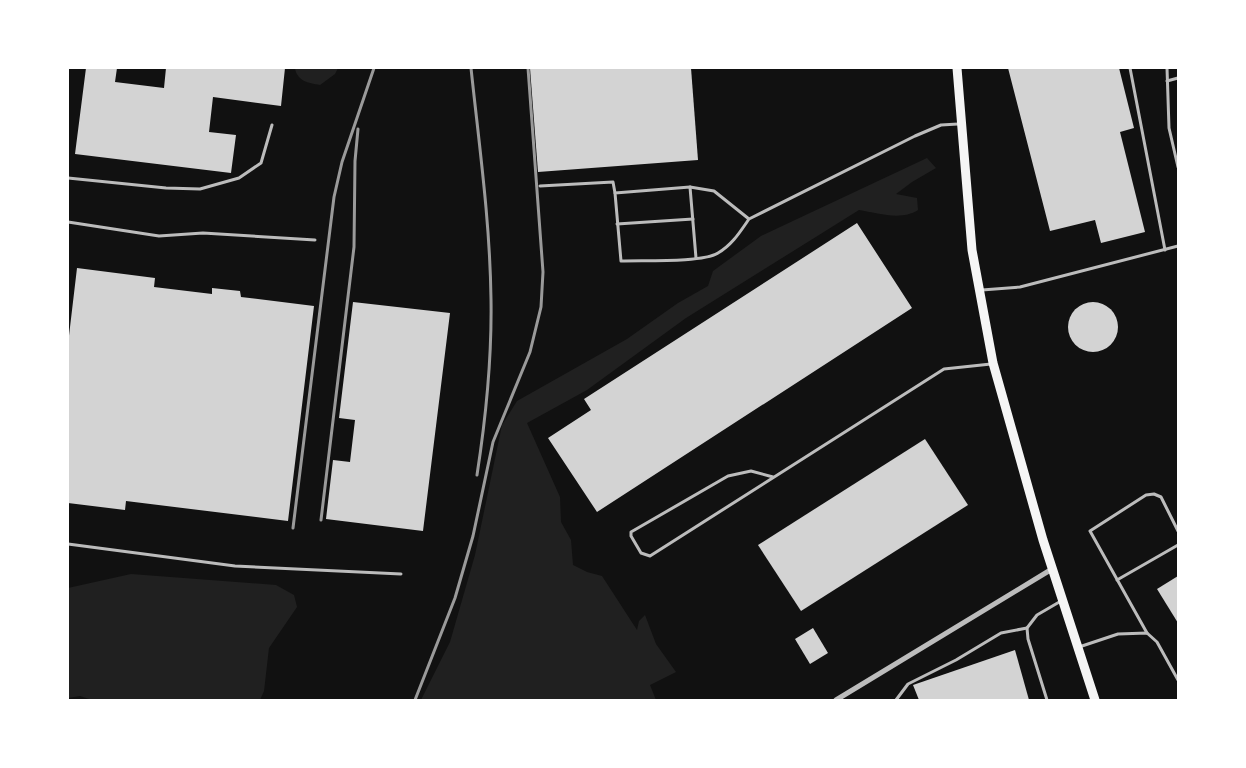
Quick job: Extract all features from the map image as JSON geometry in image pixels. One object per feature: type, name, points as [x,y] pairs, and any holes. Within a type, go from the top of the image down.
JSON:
[{"type":"main road","points":[[957,68],[972,250],[993,363],[1024,478],[1095,700]]},
{"type":"street","points":[[836,700],[1052,569]]},
{"type":"lane","points":[[1130,68],[1165,250]]},
{"type":"lane","points":[[1167,68],[1169,128],[1179,167]]},
{"type":"lane","points":[[1167,81],[1179,78]]},
{"type":"lane","points":[[540,186],[613,182],[621,261],[696,258],[716,255],[732,244],[748,219],[915,136],[941,125],[961,123]]},
{"type":"lane","points":[[68,178],[166,188],[200,189],[239,178],[261,163],[272,124]]},
{"type":"lane","points":[[615,193],[690,187],[714,191],[748,219]]},
{"type":"lane","points":[[690,187],[696,258]]},
{"type":"lane","points":[[617,224],[693,219]]},
{"type":"lane","points":[[68,222],[159,236],[203,233],[315,240]]},
{"type":"lane","points":[[979,290],[1020,287],[1179,246]]},
{"type":"lane","points":[[773,477],[751,471],[728,476],[631,532],[631,536],[641,553],[650,556],[945,369],[993,363]]},
{"type":"lane","points":[[1179,531],[1161,497],[1154,494],[1146,495],[1090,531],[1147,633],[1157,642],[1179,680]]},
{"type":"lane","points":[[68,544],[235,566],[401,574]]},
{"type":"lane","points":[[1117,580],[1179,545]]},
{"type":"lane","points":[[896,700],[908,684],[956,660],[1001,633],[1027,628],[1037,615],[1062,600]]},
{"type":"lane","points":[[1027,628],[1028,639],[1047,700]]},
{"type":"lane","points":[[1078,648],[1118,634],[1147,633]]},
{"type":"shaded area","points":[[295,68],[338,68],[335,74],[320,85],[301,79]]},
{"type":"shaded area","points":[[927,158],[936,168],[896,194],[917,198],[918,210],[897,216],[859,210],[686,318],[587,390],[527,423],[560,497],[561,522],[571,540],[573,565],[602,576],[637,630],[639,621],[645,615],[656,644],[676,672],[650,685],[656,700],[421,700],[450,642],[475,555],[502,425],[517,401],[627,339],[678,303],[708,286],[713,271],[761,236]]},
{"type":"shaded area","points":[[131,574],[276,585],[294,595],[297,607],[269,648],[264,691],[260,700],[92,700],[80,696],[68,698],[68,588]]},
{"type":"building","points":[[86,68],[117,68],[115,82],[164,88],[166,68],[285,68],[281,106],[213,97],[209,132],[236,135],[231,173],[75,154]]},
{"type":"building","points":[[530,68],[691,68],[698,160],[538,172]]},
{"type":"building","points":[[1008,68],[1119,68],[1134,128],[1120,132],[1145,232],[1101,243],[1095,220],[1050,231]]},
{"type":"building","points":[[857,223],[912,308],[597,512],[548,438],[591,410],[584,399]]},
{"type":"building","points":[[77,268],[155,278],[154,287],[212,294],[212,288],[240,291],[241,297],[314,306],[288,521],[126,501],[125,510],[68,503],[68,344]]},
{"type":"building","points":[[353,302],[450,313],[423,531],[326,519],[333,460],[350,462],[355,420],[339,418]]},
{"type":"building","points":[[1088,302],[1098,302],[1111,309],[1118,322],[1118,332],[1111,345],[1098,352],[1088,352],[1079,348],[1072,341],[1068,332],[1068,322],[1072,313],[1079,306]]},
{"type":"building","points":[[925,439],[968,505],[801,611],[758,545]]},
{"type":"building","points":[[1178,576],[1178,623],[1157,589]]},
{"type":"building","points":[[813,628],[828,653],[810,664],[795,639]]},
{"type":"building","points":[[1015,650],[1029,700],[919,700],[913,685]]},
{"type":"railway","points":[[293,528],[334,197],[342,162],[374,68]]},
{"type":"railway","points":[[471,68],[486,212],[491,299],[488,387],[477,475]]},
{"type":"railway","points":[[415,700],[455,598],[473,536],[493,442],[530,352],[541,307],[543,272],[528,68]]},
{"type":"railway","points":[[321,520],[354,247],[355,161],[358,129]]}]
